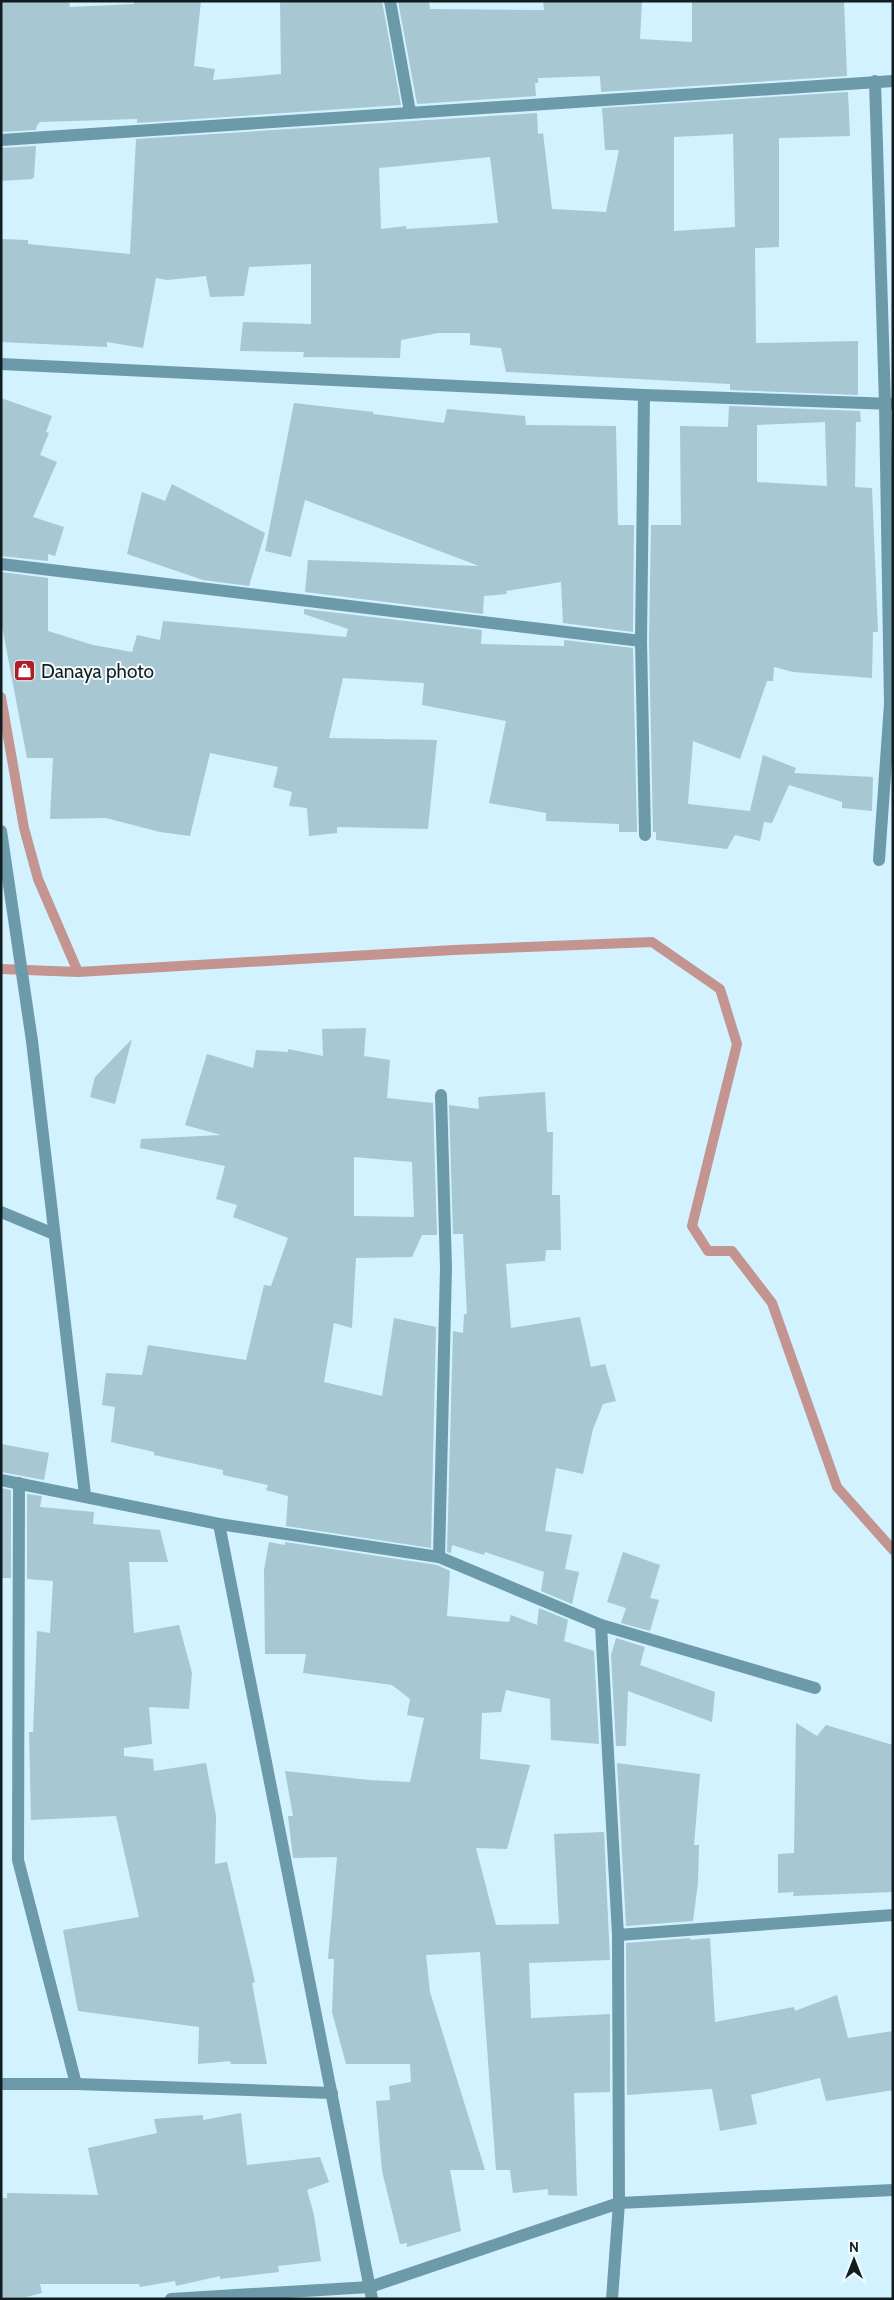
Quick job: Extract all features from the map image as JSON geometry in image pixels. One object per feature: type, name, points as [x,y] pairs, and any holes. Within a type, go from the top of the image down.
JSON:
[{"type":"street","points":[[390,1],[410,112]]},
{"type":"street","points":[[875,81],[889,404],[890,704],[879,860]]},
{"type":"street","points":[[1,140],[893,81]]},
{"type":"street","points":[[1,364],[644,395],[889,404]]},
{"type":"street","points":[[644,395],[641,642],[645,835]]},
{"type":"street","points":[[1,564],[641,642]]},
{"type":"street","points":[[1,831],[16,922],[32,1041],[85,1495]]},
{"type":"street","points":[[439,1557],[446,1268],[440,1095]]},
{"type":"street","points":[[1,1212],[54,1234]]},
{"type":"street","points":[[1,1480],[85,1495],[219,1524],[439,1557],[601,1625],[815,1688]]},
{"type":"street","points":[[19,1483],[18,1860],[76,2084]]},
{"type":"street","points":[[219,1524],[371,2293]]},
{"type":"street","points":[[601,1625],[618,1934],[620,2203],[612,2299]]},
{"type":"street","points":[[618,1934],[893,1915]]},
{"type":"street","points":[[1,2084],[76,2084],[332,2093]]},
{"type":"street","points":[[171,2299],[371,2293],[620,2203],[893,2190]]},
{"type":"building","points":[[1,1],[69,1],[70,7],[134,4],[134,1],[201,1],[194,66],[215,69],[213,80],[281,74],[280,1],[382,1],[401,105],[137,123],[137,119],[39,122],[36,130],[1,132]]},
{"type":"building","points":[[398,1],[429,1],[430,9],[544,10],[543,1],[642,1],[640,39],[692,42],[692,1],[844,1],[847,76],[601,92],[600,76],[538,78],[538,83],[535,83],[536,96],[417,104]]},
{"type":"building","points":[[848,92],[850,136],[779,138],[779,247],[755,248],[756,343],[858,341],[858,395],[730,390],[730,384],[506,372],[501,348],[470,345],[470,333],[438,333],[401,340],[400,358],[303,357],[304,352],[240,351],[243,322],[311,324],[311,264],[249,267],[244,296],[210,297],[206,276],[167,280],[156,278],[143,348],[107,342],[107,347],[1,342],[1,239],[28,240],[28,244],[130,254],[136,139],[537,113],[538,134],[543,133],[552,209],[606,212],[619,150],[605,150],[602,108]],"holes":[[[733,134],[735,227],[674,231],[674,137]],[[490,157],[498,223],[406,229],[406,226],[381,229],[379,168]]]},
{"type":"building","points":[[36,146],[34,177],[32,179],[1,181],[1,148]]},
{"type":"building","points":[[1,398],[52,416],[46,432],[49,433],[40,455],[57,462],[33,517],[64,527],[55,556],[48,554],[48,561],[1,556]]},
{"type":"building","points":[[294,403],[373,412],[373,414],[444,423],[447,409],[525,416],[526,425],[616,426],[618,525],[634,525],[633,632],[563,623],[561,582],[506,591],[507,594],[484,596],[483,614],[305,592],[308,560],[479,566],[305,500],[291,557],[265,551]]},
{"type":"building","points":[[729,406],[860,411],[861,422],[856,422],[855,487],[872,488],[878,632],[873,632],[872,678],[793,672],[774,667],[773,681],[767,681],[740,759],[693,741],[688,804],[750,811],[763,755],[796,768],[794,773],[873,777],[872,811],[842,808],[842,802],[789,785],[772,823],[764,822],[760,841],[735,835],[727,849],[656,840],[656,832],[653,832],[649,641],[651,525],[681,525],[680,426],[728,427]],"holes":[[[825,422],[827,486],[757,482],[757,425]]]},
{"type":"building","points":[[172,484],[265,533],[249,586],[203,580],[127,554],[142,492],[165,501]]},
{"type":"building","points":[[1,572],[48,578],[48,631],[93,645],[132,652],[137,635],[160,640],[163,621],[346,637],[348,629],[304,614],[304,609],[482,630],[481,644],[564,646],[564,640],[633,648],[637,832],[619,832],[619,824],[546,821],[546,813],[489,803],[506,721],[422,705],[424,683],[343,678],[329,738],[437,740],[428,829],[337,827],[337,833],[309,836],[307,808],[289,806],[292,792],[273,787],[278,767],[210,753],[190,836],[160,832],[106,818],[50,819],[53,758],[27,758],[1,621]]},
{"type":"building","points":[[366,1028],[364,1056],[390,1060],[387,1098],[433,1103],[437,1235],[422,1235],[412,1257],[356,1258],[352,1328],[334,1323],[324,1382],[382,1396],[394,1318],[436,1327],[431,1548],[286,1526],[288,1496],[266,1490],[268,1485],[223,1475],[223,1470],[154,1455],[154,1452],[111,1442],[115,1407],[102,1405],[106,1373],[142,1375],[148,1345],[246,1360],[264,1285],[271,1286],[288,1238],[233,1217],[237,1205],[216,1199],[225,1166],[140,1148],[141,1139],[221,1135],[185,1125],[207,1054],[253,1068],[256,1050],[288,1052],[288,1049],[323,1056],[322,1029]],"holes":[[[354,1157],[412,1162],[414,1217],[354,1216]]]},
{"type":"building","points":[[132,1039],[115,1104],[90,1097],[95,1077]]},
{"type":"building","points":[[545,1092],[547,1132],[553,1132],[552,1195],[560,1195],[561,1250],[546,1250],[545,1261],[506,1264],[511,1328],[580,1317],[591,1367],[605,1364],[616,1401],[603,1404],[593,1429],[583,1474],[556,1468],[545,1531],[572,1535],[565,1569],[579,1572],[572,1604],[541,1591],[544,1572],[485,1552],[484,1555],[452,1545],[451,1553],[447,1552],[453,1331],[463,1333],[464,1314],[467,1314],[463,1234],[453,1234],[449,1105],[479,1109],[478,1097]]},
{"type":"building","points":[[1,1444],[49,1453],[44,1480],[1,1472]]},
{"type":"building","points":[[1,1488],[11,1490],[11,1578],[1,1578]]},
{"type":"building","points":[[27,1494],[42,1496],[40,1507],[94,1512],[93,1524],[160,1530],[168,1562],[129,1562],[134,1633],[179,1625],[192,1673],[189,1709],[149,1707],[152,1744],[124,1748],[124,1756],[153,1759],[154,1771],[206,1763],[216,1816],[215,1864],[227,1862],[255,1982],[252,1983],[267,2064],[231,2064],[230,2061],[198,2064],[199,2027],[78,2011],[63,1930],[139,1917],[116,1816],[31,1820],[29,1732],[33,1732],[37,1631],[50,1633],[53,1581],[27,1579]]},
{"type":"building","points":[[269,1542],[285,1545],[285,1542],[437,1565],[450,1571],[447,1616],[509,1622],[511,1615],[537,1625],[539,1608],[568,1620],[564,1641],[594,1651],[599,1744],[551,1740],[550,1699],[506,1690],[501,1712],[482,1713],[480,1759],[530,1765],[507,1849],[476,1848],[496,1925],[559,1924],[554,1834],[604,1832],[610,1960],[529,1963],[531,2018],[610,2014],[610,2092],[574,2093],[577,2196],[548,2195],[548,2189],[513,2193],[510,2170],[496,2170],[480,1952],[426,1955],[430,1992],[485,2170],[450,2170],[461,2231],[407,2247],[407,2243],[400,2244],[382,2171],[376,2101],[390,2100],[389,2086],[411,2082],[410,2064],[346,2064],[332,2012],[334,1959],[328,1959],[337,1857],[293,1858],[288,1816],[293,1816],[285,1771],[369,1780],[410,1782],[424,1718],[407,1715],[410,1699],[392,1685],[303,1673],[306,1654],[265,1654],[264,1570]]},
{"type":"building","points":[[623,1552],[660,1565],[650,1598],[659,1600],[650,1631],[621,1623],[626,1608],[607,1602]]},
{"type":"building","points":[[616,1638],[645,1647],[640,1665],[715,1692],[712,1722],[628,1691],[626,1746],[616,1746],[611,1655]]},
{"type":"building","points":[[796,1723],[817,1736],[826,1725],[893,1745],[893,1892],[793,1896],[794,1892],[778,1893],[778,1854],[794,1853]]},
{"type":"building","points":[[617,1763],[700,1774],[694,1845],[699,1845],[698,1883],[693,1921],[626,1926]]},
{"type":"building","points":[[691,1938],[690,1940],[710,1938],[715,2022],[794,2007],[795,2011],[837,1995],[848,2038],[893,2031],[893,2090],[826,2101],[820,2078],[751,2095],[757,2124],[720,2131],[712,2089],[627,2095],[626,1943]]},
{"type":"building","points":[[241,2113],[247,2165],[320,2157],[329,2182],[307,2190],[314,2215],[321,2261],[278,2266],[279,2272],[220,2279],[220,2276],[176,2286],[175,2281],[140,2287],[139,2284],[40,2284],[42,2293],[26,2297],[1,2297],[1,2198],[7,2198],[7,2193],[98,2195],[88,2148],[157,2133],[154,2119],[203,2115],[203,2120]]},
{"type":"waterway","points":[[1,697],[24,828],[38,879],[78,972]]},
{"type":"waterway","points":[[1,969],[78,972],[454,950],[652,942],[720,989],[737,1044],[692,1226],[708,1251],[732,1251],[772,1303],[837,1487],[893,1550]]},
{"type":"place","name":"Danaya photo","points":[[25,671]]}]
